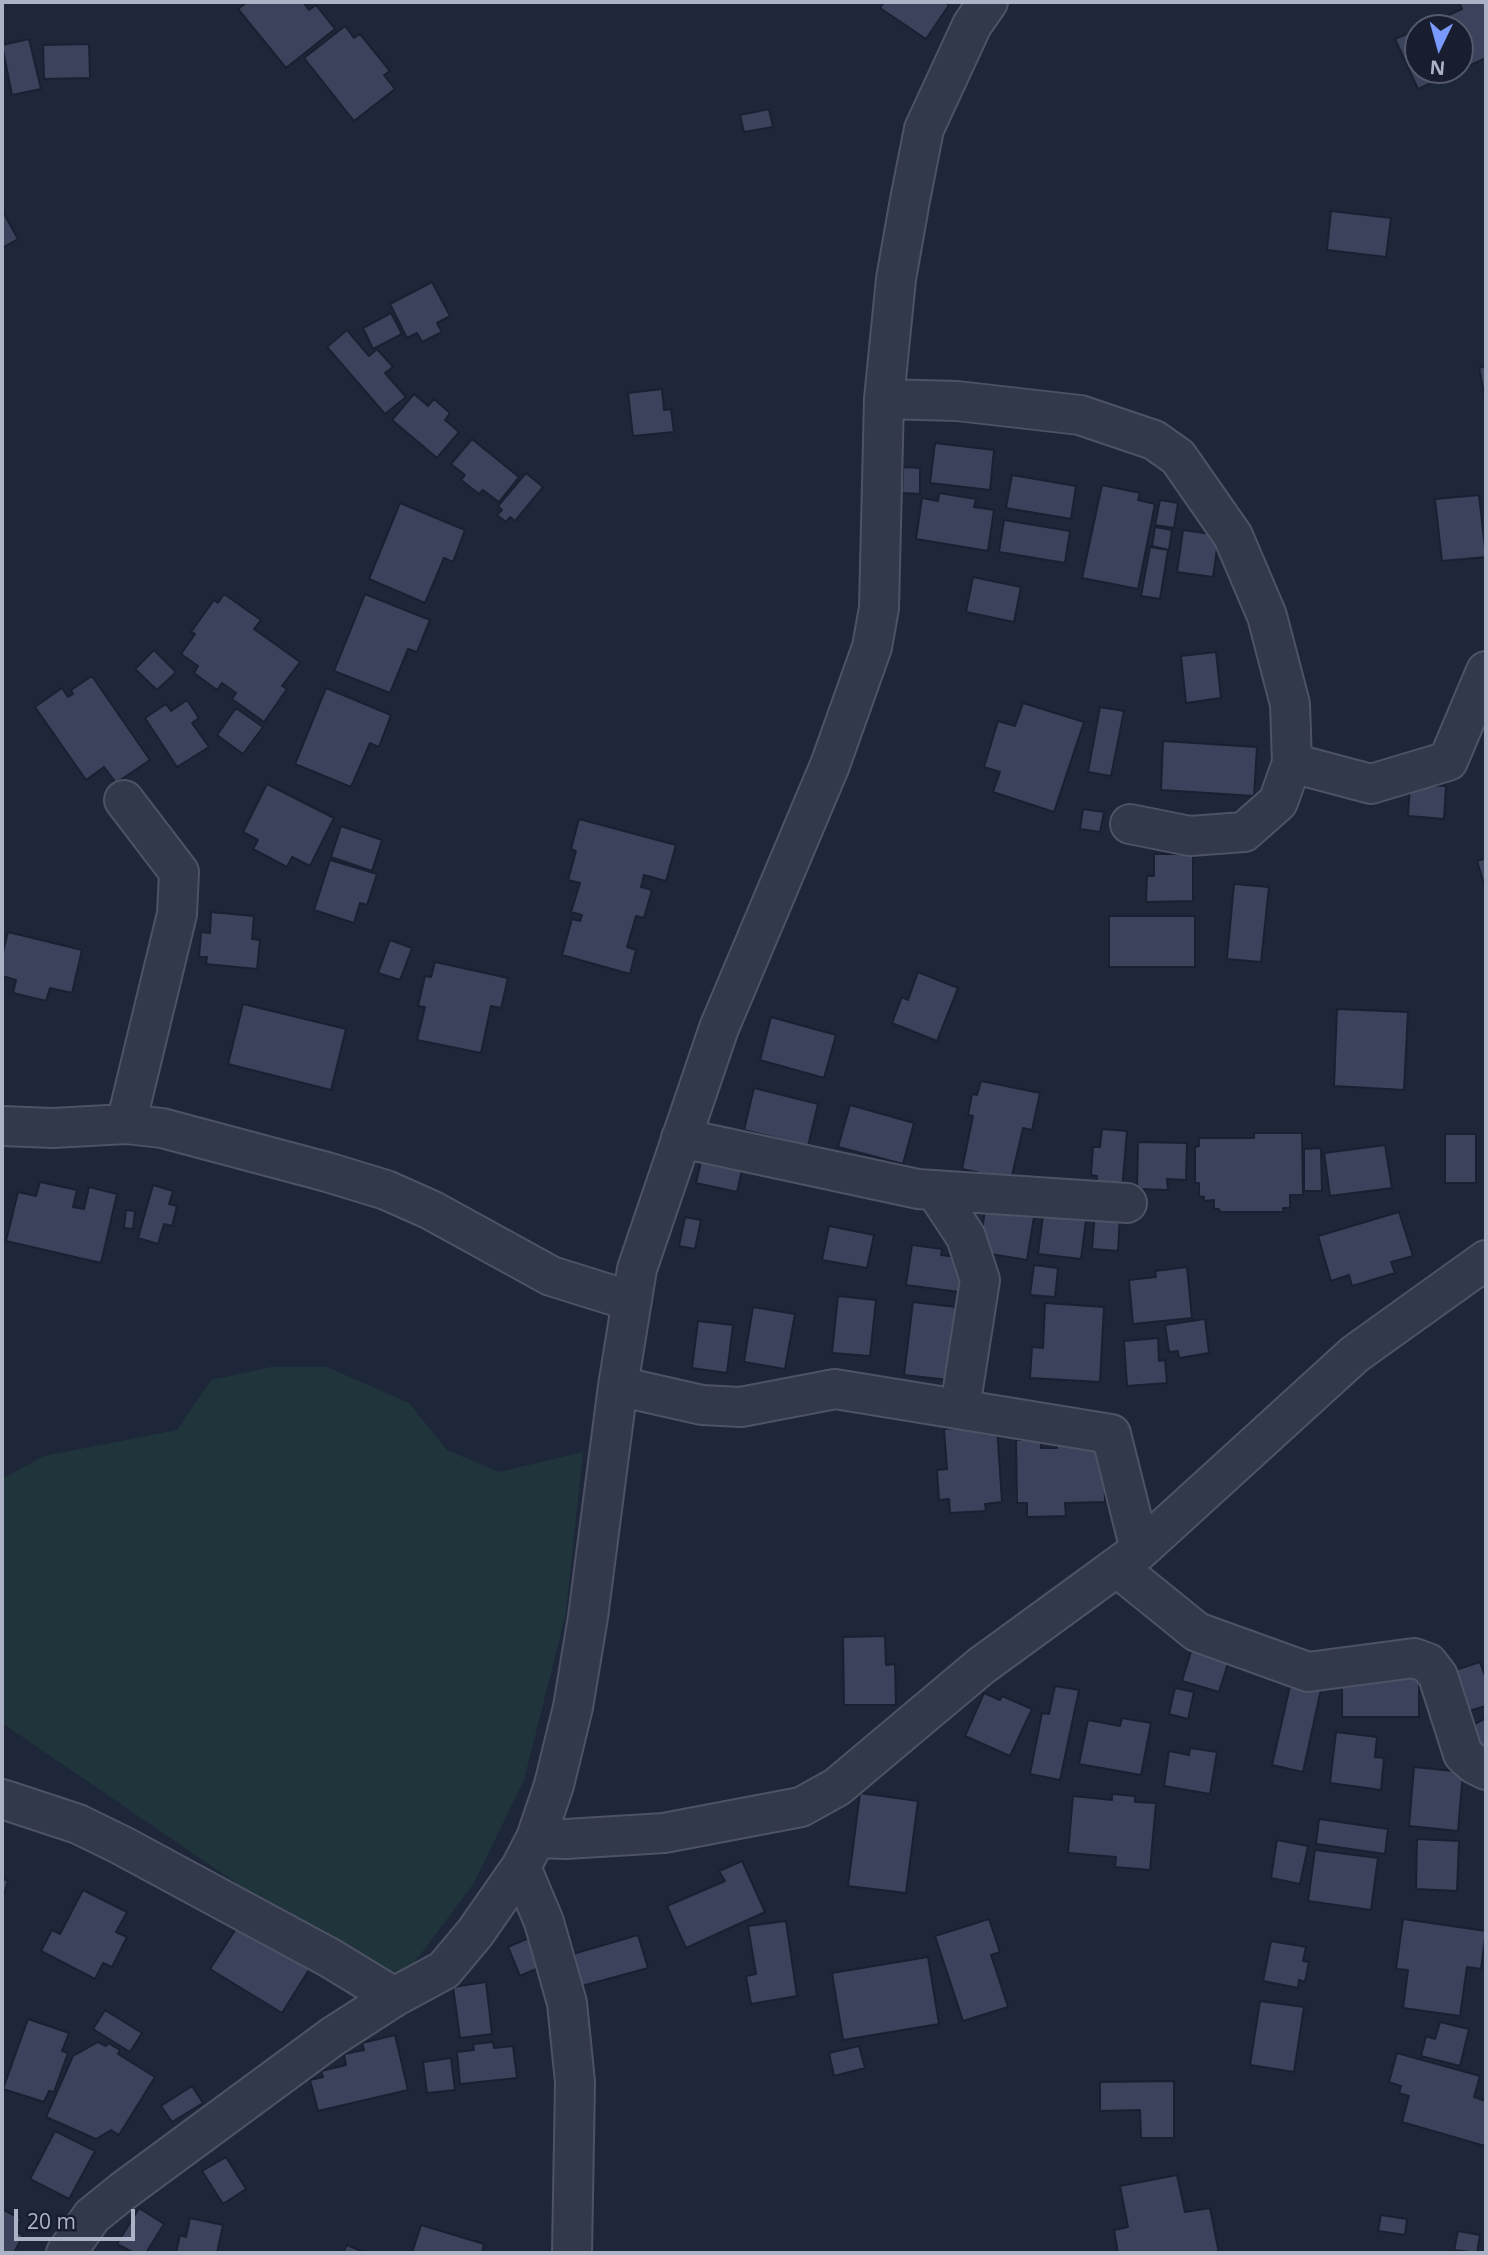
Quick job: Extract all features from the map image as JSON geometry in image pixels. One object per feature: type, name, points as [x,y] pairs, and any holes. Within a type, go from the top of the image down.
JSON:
[{"type":"street","points":[[66,2253],[92,2216],[123,2192],[332,2037],[394,1997],[444,1970],[475,1933],[529,1852],[554,1784],[573,1707],[589,1617],[618,1386],[637,1269],[719,1028],[830,765],[872,647],[879,608],[884,400],[896,279],[924,129],[972,24],[988,2]]},
{"type":"street","points":[[884,400],[957,401],[1080,415],[1154,440],[1178,457],[1233,536],[1267,616],[1290,705],[1292,762],[1278,802],[1244,832],[1190,836],[1130,824]]},
{"type":"street","points":[[1292,762],[1371,784],[1448,761],[1486,671]]},
{"type":"street","points":[[124,800],[179,872],[177,914],[126,1124]]},
{"type":"street","points":[[2,1126],[53,1128],[126,1124],[162,1128],[327,1172],[386,1191],[431,1210],[551,1276],[631,1301]]},
{"type":"street","points":[[681,1138],[918,1189],[1127,1203]]},
{"type":"street","points":[[935,1190],[966,1237],[980,1280],[960,1408]]},
{"type":"street","points":[[529,1852],[566,1839],[664,1833],[801,1807],[837,1787],[981,1666],[1129,1559],[1355,1354],[1486,1259]]},
{"type":"street","points":[[618,1386],[702,1405],[741,1407],[835,1390],[1111,1434],[1129,1559],[1198,1632],[1308,1672],[1413,1658],[1428,1663],[1438,1676],[1463,1754],[1486,1770]]},
{"type":"street","points":[[2,1799],[78,1824],[121,1845],[330,1958],[394,1997]]},
{"type":"street","points":[[529,1852],[566,2003],[575,2082],[572,2253]]},
{"type":"shaded area","points":[[271,1367],[327,1367],[409,1403],[447,1450],[499,1472],[583,1452],[566,1613],[524,1780],[474,1883],[402,1979],[267,1904],[2,1723],[2,1479],[44,1456],[177,1430],[211,1380]]},
{"type":"building","points":[[247,2],[303,2],[309,10],[316,5],[335,29],[286,68],[238,9]]},
{"type":"building","points":[[884,2],[944,2],[949,5],[926,39],[880,8]]},
{"type":"building","points":[[1459,2],[1486,2],[1486,58],[1474,64],[1474,14],[1451,14],[1462,9]]},
{"type":"building","points":[[345,26],[354,38],[360,34],[390,71],[384,75],[395,89],[354,121],[304,58]]},
{"type":"building","points":[[1404,35],[1404,59],[1395,39]]},
{"type":"building","points":[[29,39],[41,89],[12,95],[2,45]]},
{"type":"building","points":[[89,44],[90,78],[44,79],[43,45]]},
{"type":"building","points":[[1416,84],[1429,84],[1418,89]]},
{"type":"building","points":[[769,109],[773,127],[744,132],[740,115]]},
{"type":"building","points":[[2,210],[18,239],[2,248]]},
{"type":"building","points":[[1331,211],[1391,218],[1386,257],[1327,250]]},
{"type":"building","points":[[432,282],[450,316],[437,323],[442,332],[422,342],[417,333],[407,338],[390,304]]},
{"type":"building","points":[[391,313],[402,334],[373,349],[363,328]]},
{"type":"building","points":[[347,330],[369,356],[377,349],[393,367],[385,373],[406,397],[385,414],[327,347]]},
{"type":"building","points":[[1486,366],[1486,403],[1479,368]]},
{"type":"building","points":[[662,389],[664,410],[671,409],[674,432],[633,436],[628,393]]},
{"type":"building","points":[[414,394],[428,406],[434,399],[450,413],[445,420],[459,432],[437,458],[392,420]]},
{"type":"building","points":[[472,439],[519,477],[499,502],[483,490],[479,494],[461,480],[465,475],[451,464]]},
{"type":"building","points":[[935,443],[994,450],[990,490],[930,483]]},
{"type":"building","points":[[903,467],[920,468],[920,494],[902,493]]},
{"type":"building","points":[[526,473],[543,487],[515,521],[510,517],[506,522],[497,515],[502,510],[498,506]]},
{"type":"building","points":[[1012,475],[1076,486],[1071,519],[1006,508]]},
{"type":"building","points":[[1102,485],[1140,493],[1138,500],[1155,504],[1138,589],[1082,578]]},
{"type":"building","points":[[939,493],[976,499],[974,507],[994,510],[988,551],[916,539],[922,498],[938,501]]},
{"type":"building","points":[[1479,495],[1486,557],[1442,561],[1435,499]]},
{"type":"building","points":[[1160,500],[1178,503],[1174,528],[1155,525]]},
{"type":"building","points":[[400,503],[465,530],[453,562],[444,558],[425,603],[369,579]]},
{"type":"building","points":[[1004,520],[1070,531],[1065,563],[999,552]]},
{"type":"building","points":[[1155,527],[1172,530],[1169,550],[1152,546]]},
{"type":"building","points":[[1183,530],[1219,535],[1213,577],[1177,572]]},
{"type":"building","points":[[1150,547],[1168,550],[1160,599],[1141,596]]},
{"type":"building","points":[[973,577],[1021,587],[1014,622],[966,612]]},
{"type":"building","points":[[224,594],[261,620],[254,629],[300,662],[282,686],[287,689],[264,722],[232,699],[236,693],[222,683],[217,690],[194,673],[198,666],[181,654],[195,634],[191,632],[214,600],[218,603]]},
{"type":"building","points":[[365,594],[430,620],[417,652],[408,649],[390,693],[334,671]]},
{"type":"building","points":[[154,650],[176,672],[157,690],[135,669]]},
{"type":"building","points":[[1216,652],[1221,698],[1186,703],[1181,656]]},
{"type":"building","points":[[92,676],[150,760],[116,783],[104,767],[86,780],[35,707],[62,688],[68,697],[73,694],[71,690]]},
{"type":"building","points":[[326,688],[391,715],[379,747],[370,743],[351,787],[295,764]]},
{"type":"building","points":[[187,700],[199,718],[192,723],[209,747],[177,767],[145,718],[166,704],[171,711]]},
{"type":"building","points":[[1023,703],[1084,722],[1054,812],[993,792],[1000,772],[984,767],[998,721],[1015,726]]},
{"type":"building","points":[[1100,707],[1124,711],[1111,776],[1088,772]]},
{"type":"building","points":[[236,708],[263,727],[243,754],[217,735]]},
{"type":"building","points":[[1163,741],[1257,747],[1254,796],[1161,790]]},
{"type":"building","points":[[267,784],[334,818],[310,866],[292,857],[287,867],[253,849],[258,840],[243,832]]},
{"type":"building","points":[[1410,784],[1446,786],[1444,819],[1408,816]]},
{"type":"building","points":[[1083,809],[1104,812],[1100,832],[1080,829]]},
{"type":"building","points":[[579,819],[676,845],[666,881],[644,875],[641,887],[652,890],[644,918],[636,916],[627,947],[636,950],[630,974],[562,955],[572,919],[580,921],[582,915],[571,912],[580,883],[568,880],[576,851],[571,849]]},
{"type":"building","points":[[341,826],[382,840],[372,871],[331,857]]},
{"type":"building","points":[[1154,854],[1193,854],[1193,901],[1146,902],[1147,876],[1154,876]]},
{"type":"building","points":[[1486,858],[1486,890],[1477,861]]},
{"type":"building","points":[[330,860],[377,874],[367,905],[360,903],[354,923],[314,910]]},
{"type":"building","points":[[1234,884],[1269,887],[1261,962],[1227,959]]},
{"type":"building","points":[[211,912],[254,916],[252,939],[260,940],[257,969],[206,964],[207,957],[199,957],[201,932],[210,933]]},
{"type":"building","points":[[1109,916],[1195,916],[1195,967],[1109,967]]},
{"type":"building","points":[[8,932],[82,950],[72,993],[50,988],[46,1001],[13,993],[16,980],[2,976],[2,956]]},
{"type":"building","points":[[390,940],[412,948],[400,980],[378,973]]},
{"type":"building","points":[[435,962],[508,978],[501,1008],[491,1006],[481,1053],[417,1040],[425,1007],[418,1006],[425,976],[431,977]]},
{"type":"building","points":[[918,972],[958,988],[937,1041],[892,1023],[902,997],[908,1000]]},
{"type":"building","points":[[243,1004],[346,1029],[331,1090],[228,1064]]},
{"type":"building","points":[[1337,1009],[1408,1012],[1404,1090],[1334,1086]]},
{"type":"building","points":[[771,1017],[836,1035],[824,1078],[760,1060]]},
{"type":"building","points":[[981,1081],[1040,1093],[1032,1130],[1023,1128],[1011,1180],[962,1169],[973,1116],[968,1115],[972,1094],[977,1095]]},
{"type":"building","points":[[754,1088],[818,1104],[808,1146],[744,1130]]},
{"type":"building","points":[[850,1105],[914,1123],[903,1164],[838,1147]]},
{"type":"building","points":[[1102,1129],[1127,1131],[1122,1191],[1096,1189],[1097,1176],[1091,1175],[1093,1147],[1100,1147]]},
{"type":"building","points":[[1254,1133],[1302,1133],[1303,1195],[1290,1195],[1290,1208],[1283,1208],[1284,1212],[1220,1212],[1219,1209],[1214,1209],[1214,1200],[1204,1201],[1204,1197],[1199,1196],[1199,1183],[1195,1183],[1195,1147],[1199,1146],[1199,1138],[1254,1138]]},
{"type":"building","points":[[1445,1134],[1476,1134],[1476,1183],[1445,1183]]},
{"type":"building","points":[[1138,1142],[1187,1143],[1186,1180],[1167,1179],[1168,1190],[1137,1189]]},
{"type":"building","points":[[1385,1145],[1392,1188],[1330,1196],[1324,1153]]},
{"type":"building","points":[[1321,1148],[1322,1191],[1304,1191],[1304,1149]]},
{"type":"building","points":[[703,1153],[744,1161],[737,1192],[696,1183]]},
{"type":"building","points":[[40,1182],[77,1190],[73,1207],[84,1209],[89,1187],[117,1194],[101,1263],[6,1241],[18,1192],[36,1196]]},
{"type":"building","points":[[153,1185],[173,1191],[169,1204],[177,1206],[172,1226],[164,1224],[158,1244],[138,1238]]},
{"type":"building","points":[[986,1203],[1035,1211],[1027,1260],[979,1252]]},
{"type":"building","points":[[126,1210],[135,1211],[133,1229],[124,1228]]},
{"type":"building","points":[[1095,1211],[1120,1214],[1118,1251],[1092,1249]]},
{"type":"building","points":[[1399,1212],[1413,1256],[1391,1262],[1395,1273],[1352,1286],[1349,1275],[1331,1281],[1318,1236]]},
{"type":"building","points":[[1043,1215],[1086,1219],[1081,1259],[1038,1254]]},
{"type":"building","points":[[685,1217],[701,1220],[695,1249],[679,1246]]},
{"type":"building","points":[[829,1226],[874,1235],[867,1268],[822,1260]]},
{"type":"building","points":[[912,1245],[942,1249],[941,1255],[964,1258],[959,1292],[906,1285]]},
{"type":"building","points":[[1034,1265],[1058,1268],[1055,1297],[1030,1295]]},
{"type":"building","points":[[1187,1267],[1192,1318],[1133,1324],[1129,1280],[1156,1277],[1155,1271]]},
{"type":"building","points":[[838,1296],[876,1300],[870,1356],[832,1353]]},
{"type":"building","points":[[913,1302],[956,1307],[949,1380],[904,1375]]},
{"type":"building","points":[[1045,1303],[1104,1307],[1100,1382],[1030,1378],[1032,1347],[1043,1348]]},
{"type":"building","points":[[753,1307],[795,1314],[785,1369],[744,1362]]},
{"type":"building","points":[[1205,1319],[1209,1353],[1179,1358],[1178,1351],[1169,1352],[1165,1325]]},
{"type":"building","points":[[698,1321],[733,1325],[727,1373],[692,1368]]},
{"type":"building","points":[[1158,1338],[1159,1361],[1165,1360],[1167,1383],[1127,1386],[1124,1341]]},
{"type":"building","points":[[997,1426],[1002,1502],[985,1504],[986,1511],[950,1513],[949,1499],[939,1500],[937,1470],[947,1469],[944,1429]]},
{"type":"building","points":[[1016,1440],[1041,1440],[1041,1448],[1057,1448],[1057,1441],[1104,1447],[1105,1502],[1065,1503],[1066,1516],[1027,1517],[1027,1503],[1017,1503]]},
{"type":"building","points":[[885,1636],[886,1665],[895,1664],[896,1705],[844,1705],[843,1637]]},
{"type":"building","points":[[1193,1645],[1230,1657],[1219,1692],[1182,1681]]},
{"type":"building","points":[[1480,1662],[1486,1679],[1486,1706],[1459,1714],[1446,1673]]},
{"type":"building","points":[[1293,1673],[1323,1680],[1303,1772],[1272,1765]]},
{"type":"building","points":[[1342,1675],[1419,1675],[1419,1717],[1342,1717]]},
{"type":"building","points":[[1055,1686],[1079,1690],[1060,1780],[1030,1774],[1042,1713],[1049,1714]]},
{"type":"building","points":[[1175,1688],[1194,1692],[1188,1719],[1169,1714]]},
{"type":"building","points":[[984,1693],[1000,1700],[1002,1696],[1032,1709],[1010,1756],[965,1736]]},
{"type":"building","points":[[1122,1718],[1151,1723],[1141,1775],[1079,1764],[1088,1720],[1120,1726]]},
{"type":"building","points":[[1486,1718],[1486,1753],[1483,1755],[1469,1727]]},
{"type":"building","points":[[1336,1732],[1377,1737],[1375,1757],[1384,1758],[1381,1790],[1330,1783]]},
{"type":"building","points":[[1190,1748],[1217,1752],[1210,1794],[1164,1786],[1169,1751],[1189,1755]]},
{"type":"building","points":[[1414,1767],[1463,1772],[1458,1831],[1409,1826]]},
{"type":"building","points":[[860,1793],[918,1801],[906,1893],[848,1886]]},
{"type":"building","points":[[1112,1794],[1135,1796],[1135,1802],[1156,1803],[1150,1870],[1115,1867],[1116,1857],[1068,1853],[1073,1796],[1112,1800]]},
{"type":"building","points":[[1319,1819],[1388,1829],[1385,1854],[1316,1844]]},
{"type":"building","points":[[1417,1839],[1459,1841],[1457,1891],[1416,1889]]},
{"type":"building","points":[[1277,1840],[1308,1846],[1300,1884],[1271,1878]]},
{"type":"building","points":[[1315,1850],[1378,1858],[1371,1910],[1308,1901]]},
{"type":"building","points":[[742,1861],[765,1912],[686,1948],[667,1906],[725,1881],[719,1871]]},
{"type":"building","points":[[2,1878],[8,1881],[2,1901]]},
{"type":"building","points":[[83,1890],[127,1912],[116,1932],[127,1937],[112,1967],[103,1963],[95,1979],[41,1951],[52,1930],[60,1934]]},
{"type":"building","points":[[989,1919],[1000,1952],[991,1955],[1008,2007],[963,2021],[935,1936]]},
{"type":"building","points":[[1403,1919],[1486,1931],[1481,1969],[1467,1967],[1460,2016],[1403,2008],[1408,1970],[1396,1969]]},
{"type":"building","points":[[241,1921],[312,1965],[282,2013],[210,1969]]},
{"type":"building","points":[[786,1921],[797,1996],[751,2004],[746,1976],[756,1974],[748,1926]]},
{"type":"building","points":[[638,1935],[648,1968],[582,1986],[573,1954]]},
{"type":"building","points":[[531,1937],[543,1966],[520,1976],[508,1947]]},
{"type":"building","points":[[1271,1941],[1306,1947],[1303,1961],[1309,1962],[1305,1982],[1299,1980],[1298,1988],[1263,1981]]},
{"type":"building","points":[[928,1957],[939,2024],[843,2040],[832,1973]]},
{"type":"building","points":[[486,1982],[492,2034],[460,2038],[453,1987]]},
{"type":"building","points":[[1260,2001],[1304,2007],[1294,2072],[1250,2065]]},
{"type":"building","points":[[105,2010],[142,2033],[130,2052],[93,2029]]},
{"type":"building","points":[[28,2019],[69,2033],[62,2051],[68,2053],[54,2092],[49,2091],[44,2102],[3,2089]]},
{"type":"building","points":[[1440,2022],[1469,2029],[1460,2066],[1421,2056],[1426,2036],[1435,2039]]},
{"type":"building","points":[[395,2035],[408,2090],[318,2111],[310,2080],[323,2077],[321,2071],[346,2065],[344,2054],[364,2050],[362,2043]]},
{"type":"building","points":[[98,2042],[106,2046],[108,2043],[120,2050],[118,2054],[155,2077],[119,2135],[111,2130],[96,2139],[46,2117],[73,2056]]},
{"type":"building","points":[[493,2042],[494,2048],[513,2046],[517,2078],[460,2084],[457,2052],[474,2050],[473,2044]]},
{"type":"building","points":[[859,2046],[865,2068],[834,2076],[829,2053]]},
{"type":"building","points":[[1397,2053],[1480,2076],[1474,2097],[1486,2101],[1485,2146],[1402,2122],[1409,2096],[1399,2093],[1401,2086],[1389,2082]]},
{"type":"building","points":[[451,2058],[455,2090],[427,2093],[423,2062]]},
{"type":"building","points":[[1174,2081],[1174,2138],[1141,2138],[1140,2110],[1100,2111],[1100,2082]]},
{"type":"building","points":[[192,2086],[203,2103],[172,2122],[161,2106]]},
{"type":"building","points":[[55,2131],[95,2151],[69,2199],[30,2179]]},
{"type":"building","points":[[226,2157],[246,2189],[223,2204],[202,2171]]},
{"type":"building","points":[[1177,2175],[1185,2212],[1210,2208],[1219,2253],[1118,2253],[1114,2230],[1128,2227],[1120,2186]]},
{"type":"building","points":[[139,2208],[164,2224],[146,2253],[134,2253],[117,2244]]},
{"type":"building","points":[[2,2209],[21,2219],[15,2231],[23,2235],[14,2253],[2,2253]]},
{"type":"building","points":[[1381,2215],[1407,2219],[1405,2235],[1378,2231]]},
{"type":"building","points":[[190,2218],[223,2225],[217,2253],[176,2253],[180,2235],[186,2237]]},
{"type":"building","points":[[421,2225],[484,2244],[482,2253],[412,2253]]},
{"type":"building","points":[[1458,2231],[1480,2235],[1477,2253],[1454,2250]]},
{"type":"building","points":[[347,2245],[366,2253],[343,2253]]}]
